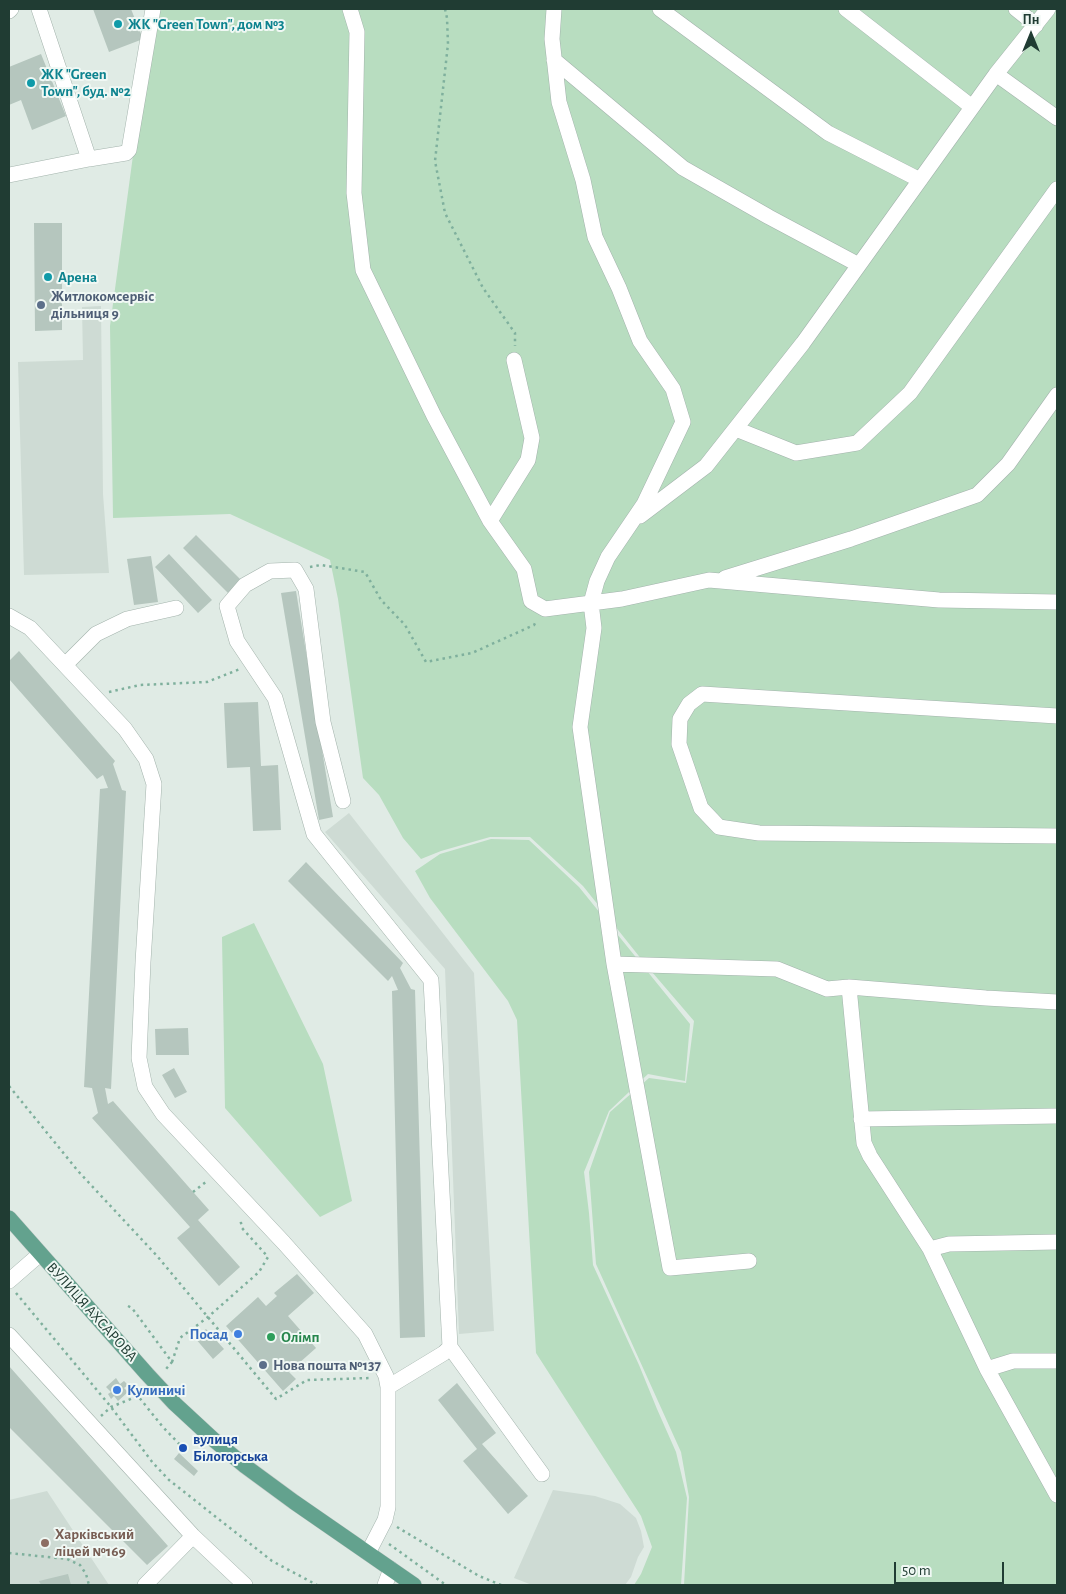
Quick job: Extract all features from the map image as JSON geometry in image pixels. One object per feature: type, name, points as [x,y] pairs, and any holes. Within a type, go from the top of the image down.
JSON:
[{"type":"main road","name":"ВУЛИЦЯ АХСАРОВА","points":[[9,1218],[147,1374],[200,1427],[252,1471],[414,1585]]},
{"type":"street","points":[[38,9],[89,159]]},
{"type":"street","points":[[9,175],[126,153],[129,150],[153,9]]},
{"type":"street","points":[[350,9],[357,32],[354,193],[363,270],[434,416],[490,521],[524,570],[532,601],[545,609],[564,607],[622,600],[716,580],[939,600],[1057,602]]},
{"type":"street","points":[[554,9],[552,39],[559,102],[583,180],[595,237],[619,288],[640,341],[673,389],[682,422],[644,504],[608,557],[588,604],[594,628],[580,728],[614,964],[670,1268],[749,1261]]},
{"type":"street","points":[[660,9],[828,133],[920,180]]},
{"type":"street","points":[[846,9],[972,107]]},
{"type":"street","points":[[1016,9],[1036,25]]},
{"type":"street","points":[[632,522],[706,466],[803,344],[996,74],[1048,9]]},
{"type":"street","points":[[554,60],[683,168],[769,218],[859,265]]},
{"type":"street","points":[[996,74],[1057,118]]},
{"type":"street","points":[[736,429],[796,453],[857,443],[910,393],[1057,189]]},
{"type":"street","points":[[490,521],[528,460],[532,438],[514,360]]},
{"type":"street","points":[[716,580],[851,539],[977,495],[1008,464],[1057,395]]},
{"type":"street","points":[[343,801],[324,722],[306,589],[295,570],[270,571],[244,585],[227,606],[237,641],[275,698],[314,834],[432,980],[450,1347],[542,1474]]},
{"type":"street","points":[[65,665],[96,634],[127,619],[176,608]]},
{"type":"street","points":[[9,616],[30,628],[125,729],[146,759],[154,784],[139,1058],[145,1087],[163,1114],[284,1243],[365,1334],[387,1381],[388,1507],[385,1520],[368,1553]]},
{"type":"street","points":[[1057,716],[702,694],[689,704],[680,719],[679,744],[701,808],[719,827],[759,833],[1057,836]]},
{"type":"street","points":[[614,964],[777,969],[827,989],[849,987],[1057,1002]]},
{"type":"street","points":[[849,987],[864,1143],[870,1156],[930,1248],[987,1369],[1057,1495]]},
{"type":"street","points":[[861,1119],[1057,1116]]},
{"type":"street","points":[[930,1248],[949,1244],[1057,1242]]},
{"type":"street","points":[[12,1286],[40,1254]]},
{"type":"street","points":[[9,1335],[193,1536],[246,1585]]},
{"type":"street","points":[[387,1381],[444,1353],[450,1347]]},
{"type":"street","points":[[987,1369],[1013,1361],[1057,1361]]},
{"type":"street","points":[[145,1585],[193,1536]]},
{"type":"street","points":[[385,1585],[391,1569]]},
{"type":"path","points":[[445,9],[448,44],[435,161],[445,212],[483,288],[515,333],[514,360]]},
{"type":"path","points":[[295,570],[321,565],[365,572],[380,600],[405,625],[426,662],[472,652],[534,625],[545,609]]},
{"type":"path","points":[[93,695],[140,685],[207,682],[253,665]]},
{"type":"path","points":[[9,1086],[78,1171],[158,1257],[276,1399],[306,1380],[380,1378],[387,1381]]},
{"type":"path","points":[[193,1192],[211,1178]]},
{"type":"path","points":[[166,1369],[172,1362],[180,1338],[208,1317],[259,1272],[268,1257],[242,1228],[238,1212]]},
{"type":"path","points":[[12,1286],[111,1407],[153,1463],[169,1480],[272,1561],[317,1585]]},
{"type":"path","points":[[128,1306],[132,1308],[172,1362]]},
{"type":"path","points":[[107,1410],[138,1396],[183,1448]]},
{"type":"path","points":[[385,1520],[479,1576],[501,1585]]},
{"type":"path","points":[[377,1536],[446,1585]]},
{"type":"path","points":[[9,1553],[67,1558],[80,1565],[86,1574],[89,1585]]},
{"type":"shaded area","points":[[101,306],[103,494],[109,573],[24,575],[18,362],[83,360],[82,307]]},
{"type":"shaded area","points":[[349,813],[474,973],[494,1331],[459,1334],[445,969],[325,832]]},
{"type":"shaded area","points":[[553,1490],[595,1496],[620,1504],[636,1518],[644,1547],[638,1557],[631,1577],[625,1585],[532,1585],[514,1578]]},
{"type":"shaded area","name":"Харківський ліцей №169","points":[[47,1491],[109,1585],[9,1585],[9,1500]]},
{"type":"green space","points":[[157,9],[1057,9],[1057,1585],[684,1585],[689,1497],[681,1452],[596,1264],[589,1172],[610,1112],[649,1078],[686,1083],[694,1021],[646,965],[583,886],[530,837],[490,837],[441,851],[421,859],[403,838],[379,795],[363,778],[338,599],[330,560],[230,514],[113,518],[110,326],[134,148]]},
{"type":"green space","points":[[491,839],[529,840],[579,887],[690,1024],[685,1081],[648,1074],[609,1111],[584,1172],[593,1265],[676,1452],[687,1498],[681,1585],[634,1585],[641,1574],[652,1547],[641,1516],[536,1353],[517,1020],[508,1001],[430,898],[415,871],[440,854]]},
{"type":"green space","points":[[254,923],[323,1064],[352,1201],[320,1217],[225,1108],[222,937]]},
{"type":"building","name":"ЖК \"Green Town\", дом №3","points":[[93,9],[131,9],[143,39],[109,52]]},
{"type":"building","name":"ЖК \"Green Town\", буд. №2","points":[[41,54],[66,116],[32,130],[21,100],[9,105],[9,67]]},
{"type":"building","name":"Арена","points":[[34,223],[62,223],[62,330],[35,331]]},
{"type":"building","points":[[196,535],[242,581],[229,594],[183,548]]},
{"type":"building","points":[[169,554],[212,600],[198,613],[155,567]]},
{"type":"building","points":[[151,556],[158,602],[134,605],[127,559]]},
{"type":"building","points":[[296,591],[333,817],[319,820],[281,593]]},
{"type":"building","points":[[19,651],[115,761],[113,764],[122,790],[126,791],[111,1089],[105,1088],[108,1104],[113,1101],[209,1210],[198,1220],[240,1267],[219,1286],[177,1238],[190,1227],[92,1118],[98,1113],[92,1088],[84,1087],[100,789],[108,788],[103,775],[97,779],[9,679],[9,661]]},
{"type":"building","points":[[258,702],[261,766],[278,765],[281,830],[253,831],[250,767],[227,768],[224,703]]},
{"type":"building","points":[[306,862],[403,963],[400,968],[411,989],[415,990],[425,1337],[400,1338],[392,991],[398,990],[392,976],[388,981],[288,881]]},
{"type":"building","points":[[188,1028],[189,1055],[156,1055],[155,1029]]},
{"type":"building","points":[[174,1068],[187,1092],[175,1098],[162,1075]]},
{"type":"building","name":"Олімп","points":[[297,1274],[314,1293],[288,1316],[316,1348],[289,1372],[296,1379],[283,1391],[226,1326],[258,1297],[266,1306],[277,1296],[274,1293]]},
{"type":"building","points":[[206,1329],[224,1349],[213,1359],[195,1338]]},
{"type":"building","points":[[9,1366],[168,1546],[147,1565],[9,1427]]},
{"type":"building","name":"Кулиничі","points":[[116,1378],[120,1384],[124,1381],[128,1385],[124,1388],[128,1392],[118,1401],[114,1396],[111,1399],[108,1394],[111,1392],[106,1387]]},
{"type":"building","points":[[457,1383],[496,1433],[482,1444],[528,1496],[508,1514],[463,1461],[477,1449],[438,1400]]},
{"type":"building","points":[[179,1453],[198,1471],[194,1476],[174,1459]]},
{"type":"building","points":[[68,1574],[71,1585],[41,1585],[39,1581]]},
{"type":"place","name":"ЖК \"Green Town\", дом №3","points":[[118,24]]},
{"type":"place","name":"ЖК \"Green Town\", буд. №2","points":[[31,83]]},
{"type":"place","name":"Арена","points":[[48,277]]},
{"type":"place","name":"Житлокомсервіс дільниця 9","points":[[41,305]]},
{"type":"place","name":"Посад","points":[[238,1334]]},
{"type":"place","name":"Олімп","points":[[271,1337]]},
{"type":"place","name":"Нова пошта №137","points":[[263,1365]]},
{"type":"place","name":"Кулиничі","points":[[117,1390]]},
{"type":"place","name":"вулиця Білогорська","points":[[183,1448]]},
{"type":"place","name":"Харківський ліцей №169","points":[[45,1543]]}]
